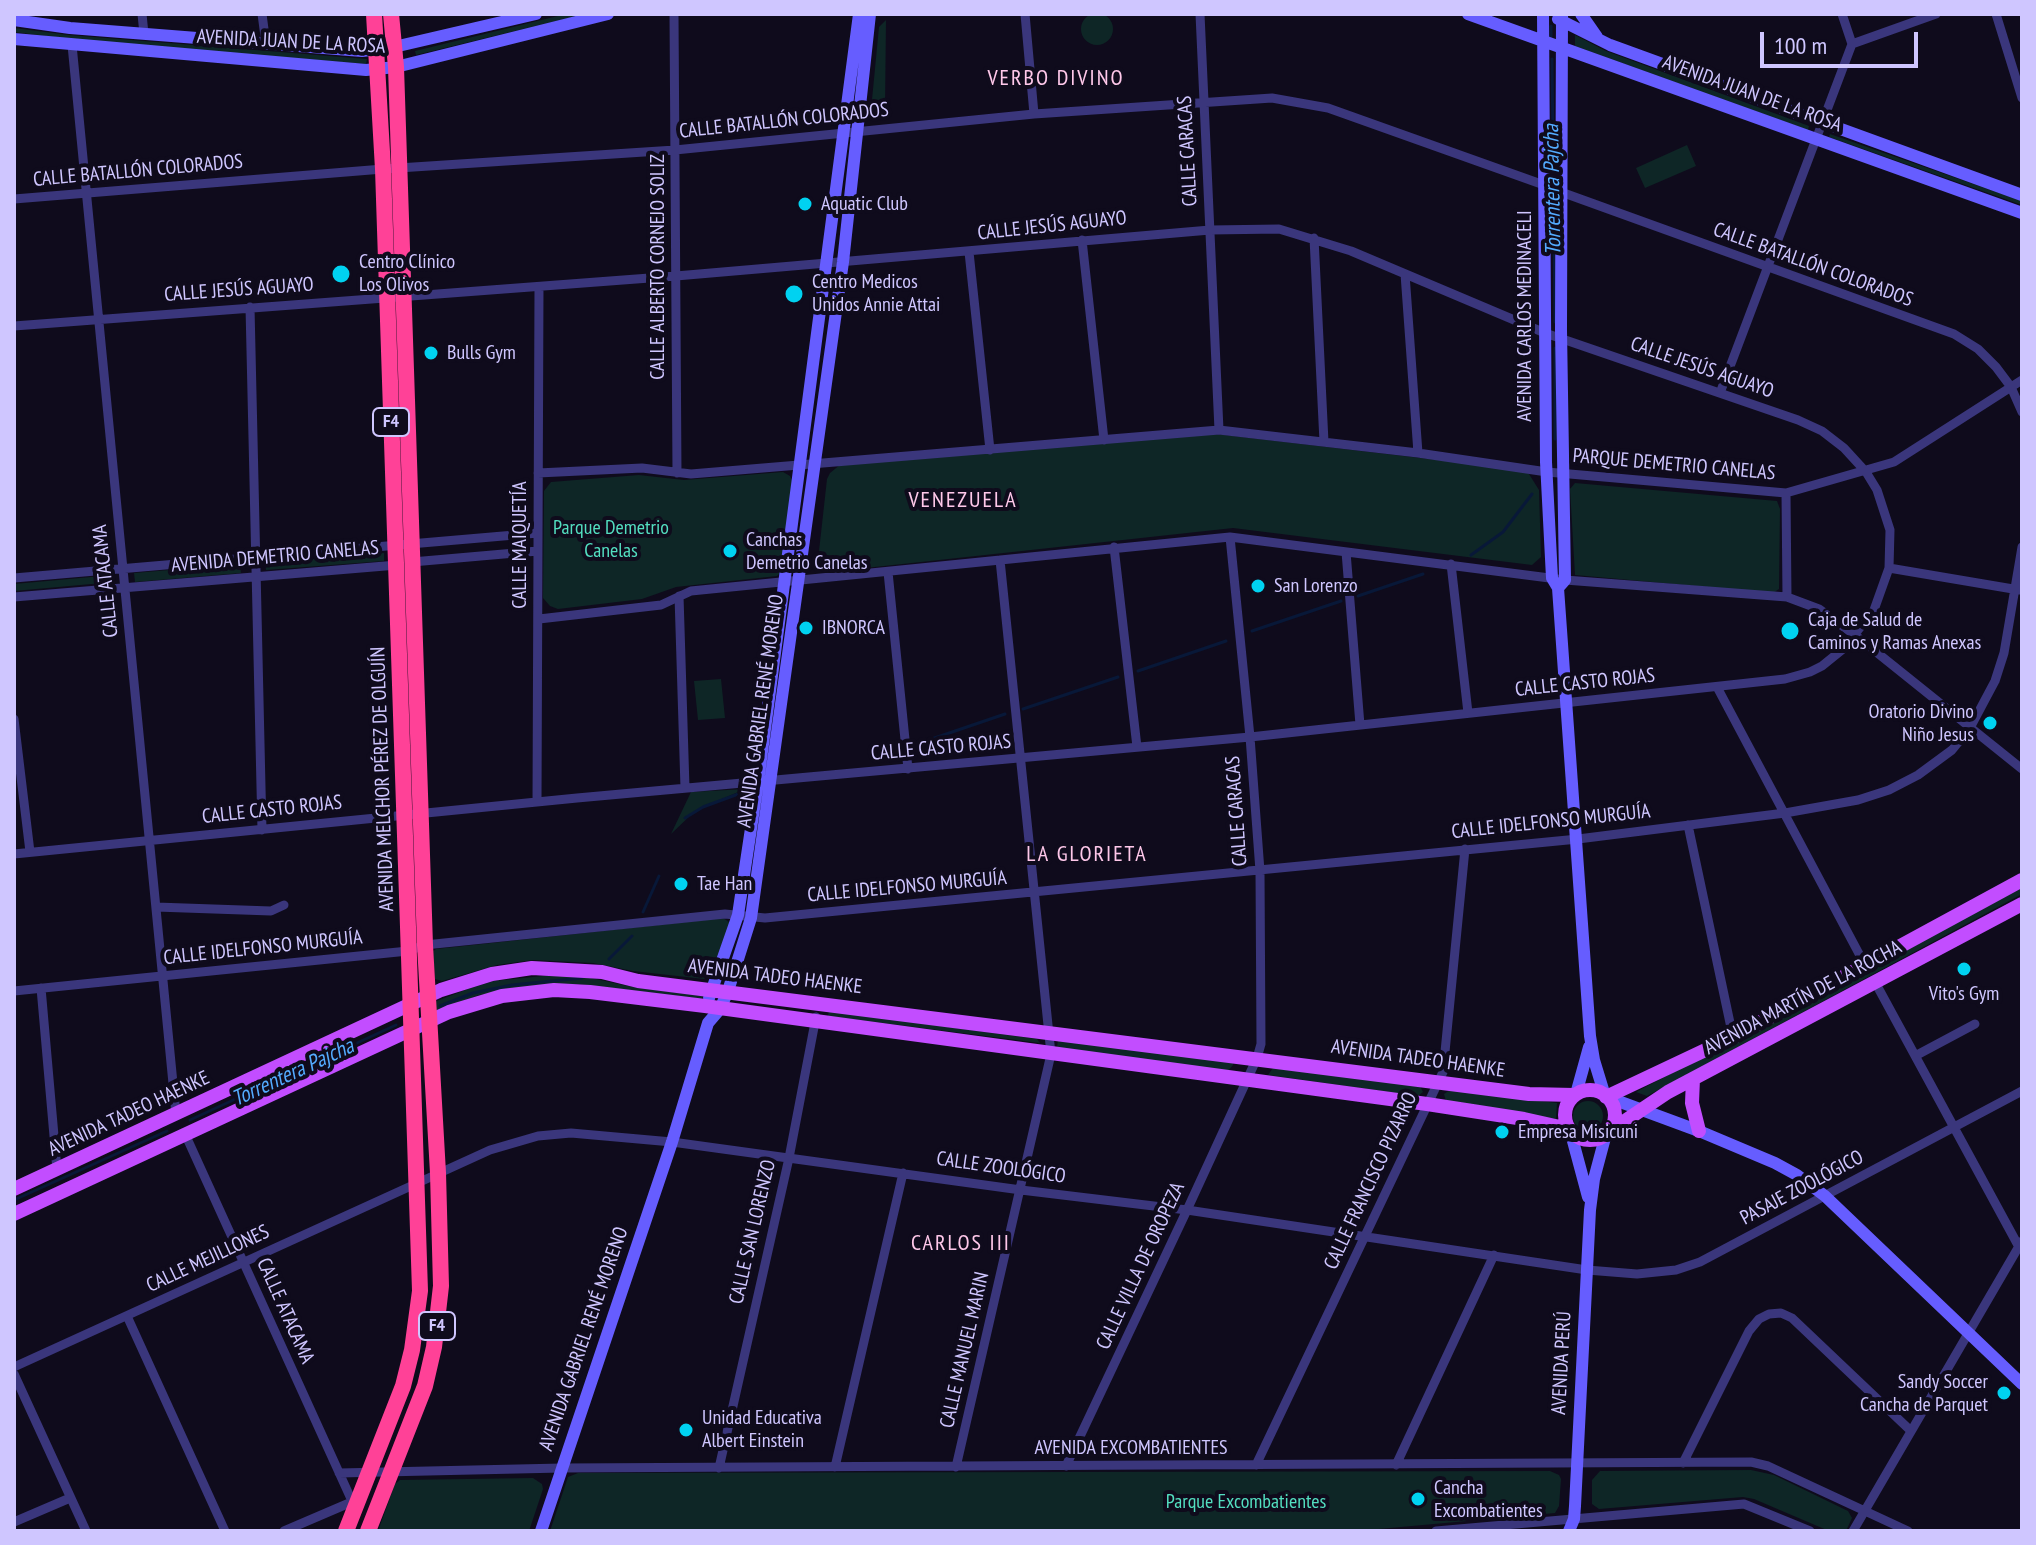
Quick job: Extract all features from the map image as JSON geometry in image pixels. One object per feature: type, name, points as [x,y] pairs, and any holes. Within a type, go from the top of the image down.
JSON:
[{"type":"highway","name":"AVENIDA MELCHOR PÉREZ DE OLGUÍN","points":[[368,1531],[425,1386],[434,1347],[441,1286],[425,945],[413,814],[388,68],[386,48],[374,14]]},
{"type":"highway","name":"AVENIDA MELCHOR PÉREZ DE OLGUÍN","points":[[386,48],[391,14]]},
{"type":"highway","name":"AVENIDA MELCHOR PÉREZ DE OLGUÍN","points":[[346,1531],[354,1501],[370,1472],[403,1386],[418,1318],[420,1253],[408,951],[413,814]]},
{"type":"main road","name":"AVENIDA JUAN DE LA ROSA","points":[[19,18],[144,34],[266,44],[386,48],[535,14]]},
{"type":"main road","name":"AVENIDA JUAN DE LA ROSA","points":[[14,39],[212,58],[388,68],[608,14]]},
{"type":"main road","name":"AVENIDA GABRIEL RENÉ MORENO","points":[[541,1531],[672,1142],[744,916],[800,581],[843,262],[859,14]]},
{"type":"main road","name":"AVENIDA GABRIEL RENÉ MORENO","points":[[764,782],[799,465],[827,264],[870,14]]},
{"type":"main road","name":"AVENIDA JUAN DE LA ROSA","points":[[1468,14],[2022,213]]},
{"type":"main road","name":"AVENIDA JUAN DE LA ROSA","points":[[1544,14],[1562,18],[1610,45],[2022,195]]},
{"type":"main road","name":"AVENIDA CARLOS MEDINACELI","points":[[1544,14],[1547,472],[1578,839],[1590,1036],[1606,1097]]},
{"type":"main road","points":[[1581,14],[1597,36],[1610,45]]},
{"type":"main road","name":"AVENIDA CARLOS MEDINACELI","points":[[1558,582],[1563,473],[1562,18]]},
{"type":"main road","name":"AVENIDA MARTÍN DE LA ROCHA","points":[[1606,1097],[1733,1037],[2022,880]]},
{"type":"main road","name":"AVENIDA MARTÍN DE LA ROCHA","points":[[1607,1134],[1642,1108],[1693,1079],[2022,904]]},
{"type":"main road","name":"AVENIDA TADEO HAENKE","points":[[14,1189],[428,996],[492,974],[532,968],[588,970],[638,981],[1529,1094],[1575,1095]]},
{"type":"main road","name":"AVENIDA TADEO HAENKE","points":[[14,1214],[449,1012],[502,996],[554,990],[713,1007],[1427,1104],[1524,1119],[1569,1130]]},
{"type":"main road","name":"AVENIDA CARLOS MEDINACELI","points":[[1575,1095],[1587,1059],[1590,1036]]},
{"type":"main road","points":[[1693,1079],[1692,1103],[1699,1131]]},
{"type":"main road","points":[[1606,1097],[1614,1111],[1612,1127],[1607,1134],[1591,1140],[1583,1139],[1569,1130],[1565,1111],[1575,1095],[1591,1090],[1775,1163],[1825,1196],[2022,1384]]},
{"type":"main road","name":"AVENIDA PERÚ","points":[[1569,1130],[1590,1210]]},
{"type":"main road","name":"AVENIDA PERÚ","points":[[1574,1527],[1590,1210],[1594,1179],[1607,1134]]},
{"type":"street","points":[[142,14],[144,34]]},
{"type":"street","points":[[262,14],[266,44]]},
{"type":"street","name":"CALLE ALBERTO CORNEJO SOLIZ","points":[[674,14],[677,473]]},
{"type":"street","points":[[1025,14],[1034,114]]},
{"type":"street","name":"CALLE CARACAS","points":[[1200,14],[1219,430]]},
{"type":"street","points":[[1720,393],[1852,44],[1842,14]]},
{"type":"street","points":[[1852,44],[1936,14]]},
{"type":"street","points":[[1996,14],[2022,98]]},
{"type":"street","name":"CALLE ATACAMA","points":[[72,45],[176,1114]]},
{"type":"street","name":"CALLE BATALLÓN COLORADOS","points":[[14,199],[675,150],[1034,114],[1272,98],[1328,108],[1544,185]]},
{"type":"street","name":"CALLE BATALLÓN COLORADOS","points":[[1561,192],[1954,334],[1978,349],[2011,387],[2022,412]]},
{"type":"street","name":"CALLE JESÚS AGUAYO","points":[[14,326],[827,264],[1210,230],[1279,229],[1314,238],[1545,333],[1822,431],[1844,448],[1866,472],[1877,490],[1890,530],[1889,568],[1874,610],[1855,635]]},
{"type":"street","points":[[1314,238],[1324,442]]},
{"type":"street","points":[[1082,240],[1104,440]]},
{"type":"street","points":[[969,252],[990,450]]},
{"type":"street","points":[[1405,274],[1418,453]]},
{"type":"street","name":"CALLE MAIQUETÍA","points":[[537,802],[539,287]]},
{"type":"street","points":[[250,307],[262,830]]},
{"type":"street","points":[[1786,493],[1894,462],[2022,380]]},
{"type":"street","name":"PARQUE DEMETRIO CANELAS","points":[[538,473],[642,468],[677,473],[1219,430],[1418,453],[1547,472],[1786,493],[1787,597]]},
{"type":"street","name":"AVENIDA DEMETRIO CANELAS","points":[[14,578],[538,533]]},
{"type":"street","points":[[539,619],[661,605],[691,591],[1230,537],[1451,564],[1558,582],[1787,597],[1819,609],[1855,635],[2022,769]]},
{"type":"street","name":"CALLE CARACAS","points":[[1230,537],[1260,871],[1261,1044],[1246,1080]]},
{"type":"street","points":[[1114,547],[1137,747]]},
{"type":"street","points":[[1970,728],[1995,681],[2004,653],[2019,590],[2022,547]]},
{"type":"street","name":"AVENIDA DEMETRIO CANELAS","points":[[14,597],[538,551]]},
{"type":"street","points":[[1346,552],[1360,725]]},
{"type":"street","name":"CALLE MANUEL MARIN","points":[[956,1467],[1051,1054],[1000,560]]},
{"type":"street","points":[[1451,564],[1468,713]]},
{"type":"street","points":[[1889,568],[2019,590]]},
{"type":"street","points":[[888,572],[908,769]]},
{"type":"street","points":[[679,596],[685,788]]},
{"type":"street","name":"CALLE CASTO ROJAS","points":[[14,854],[537,802],[1250,737],[1785,679],[1810,672],[1843,649],[1855,635]]},
{"type":"street","points":[[1717,687],[1865,965]]},
{"type":"street","points":[[14,719],[30,852]]},
{"type":"street","name":"CALLE IDELFONSO MURGUÍA","points":[[14,991],[408,951],[425,945],[725,914],[744,916],[1035,893],[1578,839],[1785,813],[1858,800],[1889,790],[1938,761],[1970,728]]},
{"type":"street","points":[[1688,825],[1733,1037]]},
{"type":"street","name":"CALLE FRANCISCO PIZARRO","points":[[1256,1465],[1443,1072],[1465,849]]},
{"type":"street","points":[[156,907],[271,911],[284,905]]},
{"type":"street","points":[[1853,1531],[2020,1244],[1875,982]]},
{"type":"street","points":[[41,988],[57,1170]]},
{"type":"street","name":"CALLE SAN LORENZO","points":[[719,1468],[789,1158],[818,1003]]},
{"type":"street","points":[[1915,1056],[1975,1024]]},
{"type":"street","name":"CALLE VILLA DE OROPEZA","points":[[1066,1466],[1246,1080]]},
{"type":"street","name":"PASAJE ZOOLÓGICO","points":[[1587,1270],[1637,1274],[1676,1270],[1700,1262],[2022,1091]]},
{"type":"street","name":"CALLE ZOOLÓGICO","points":[[416,1184],[490,1150],[538,1136],[571,1133],[672,1142],[1187,1210],[1587,1270]]},
{"type":"street","name":"CALLE ATACAMA","points":[[186,1136],[354,1501]]},
{"type":"street","points":[[835,1467],[903,1173]]},
{"type":"street","name":"CALLE MEJILLONES","points":[[14,1367],[416,1184]]},
{"type":"street","points":[[1396,1465],[1494,1255]]},
{"type":"street","points":[[1683,1463],[1749,1331],[1759,1319],[1769,1314],[1781,1313],[1792,1318],[1911,1431]]},
{"type":"street","points":[[127,1316],[225,1531]]},
{"type":"street","points":[[14,1374],[86,1531]]},
{"type":"street","name":"AVENIDA EXCOMBATIENTES","points":[[339,1473],[562,1468],[1759,1463],[1908,1531]]},
{"type":"street","points":[[14,1522],[70,1498]]},
{"type":"street","points":[[284,1531],[354,1501]]},
{"type":"street","points":[[1436,1531],[1574,1527],[1744,1504],[1810,1531]]},
{"type":"green space","points":[[1097,13],[1108,18],[1113,29],[1108,40],[1097,45],[1086,40],[1081,29],[1086,18]]},
{"type":"green space","points":[[566,14],[585,14],[416,55],[415,51]]},
{"type":"green space","points":[[886,20],[885,108],[871,110],[879,27]]},
{"type":"green space","points":[[14,28],[367,59],[366,64],[95,42],[14,32]]},
{"type":"green space","points":[[1575,35],[1606,51],[1809,126],[1808,130],[1575,46]]},
{"type":"green space","points":[[1830,134],[2022,201],[2022,205],[1829,137]]},
{"type":"green space","points":[[1687,145],[1696,166],[1645,188],[1636,168]]},
{"type":"green space","points":[[1216,434],[1523,470],[1539,490],[1541,557],[1532,565],[1233,528],[829,572],[818,560],[827,479],[841,464]]},
{"type":"green space","name":"Parque Demetrio Canelas","points":[[783,472],[793,482],[780,573],[777,576],[676,587],[642,599],[558,609],[543,598],[544,491],[551,482],[639,475],[684,480]]},
{"type":"green space","points":[[1575,483],[1777,501],[1780,509],[1779,589],[1773,593],[1575,575],[1570,489]]},
{"type":"green space","points":[[384,553],[384,561],[266,570],[265,563]]},
{"type":"green space","points":[[240,564],[241,573],[135,582],[134,573]]},
{"type":"green space","points":[[113,575],[114,582],[14,591],[14,584]]},
{"type":"green space","points":[[721,679],[725,718],[698,720],[694,681]]},
{"type":"green space","points":[[745,789],[695,811],[671,834],[691,792]]},
{"type":"green space","points":[[2022,888],[2022,894],[1647,1096],[1636,1092]]},
{"type":"green space","points":[[723,918],[729,922],[729,927],[713,972],[704,979],[593,963],[533,960],[497,965],[442,981],[435,979],[433,951],[436,949]]},
{"type":"green space","points":[[552,975],[591,978],[703,996],[702,999],[579,984],[539,985],[479,995],[433,1012],[434,1002],[468,989],[494,981]]},
{"type":"green space","points":[[829,1011],[1037,1039],[1040,1043],[828,1016]]},
{"type":"green space","points":[[1058,1040],[1233,1062],[1233,1065],[1228,1071],[1061,1048],[1057,1047]]},
{"type":"green space","points":[[1273,1068],[1420,1086],[1423,1092],[1418,1096],[1268,1075]]},
{"type":"green space","points":[[1450,1090],[1557,1103],[1556,1119],[1446,1101],[1444,1094]]},
{"type":"green space","points":[[1588,1101],[1598,1106],[1603,1116],[1598,1126],[1588,1131],[1578,1126],[1573,1116],[1578,1106]]},
{"type":"green space","points":[[1751,1470],[1774,1475],[1848,1511],[1852,1518],[1846,1531],[1829,1531],[1743,1497],[1599,1509],[1592,1504],[1592,1480],[1600,1471]]},
{"type":"green space","name":"Parque Excombatientes","points":[[1550,1471],[1561,1479],[1559,1506],[1555,1513],[1357,1531],[550,1531],[568,1477],[578,1473]]},
{"type":"green space","points":[[533,1478],[542,1484],[543,1489],[529,1531],[378,1531],[395,1484],[400,1480]]},
{"type":"waterway","name":"Torrentera Pajcha","points":[[1551,26],[1551,37]]},
{"type":"waterway","name":"Torrentera Pajcha","points":[[1552,59],[1555,322]]},
{"type":"waterway","name":"Torrentera Pajcha","points":[[1555,348],[1555,439]]},
{"type":"waterway","name":"Torrentera Pajcha","points":[[1471,555],[1503,532],[1532,494]]},
{"type":"waterway","name":"Torrentera Pajcha","points":[[1358,596],[1423,574]]},
{"type":"waterway","name":"Torrentera Pajcha","points":[[1252,631],[1341,601]]},
{"type":"waterway","name":"Torrentera Pajcha","points":[[1138,671],[1226,641]]},
{"type":"waterway","name":"Torrentera Pajcha","points":[[1023,709],[1118,677]]},
{"type":"waterway","name":"Torrentera Pajcha","points":[[914,745],[1005,714]]},
{"type":"waterway","name":"Torrentera Pajcha","points":[[872,758],[895,751]]},
{"type":"waterway","name":"Torrentera Pajcha","points":[[685,818],[703,807],[741,793]]},
{"type":"waterway","name":"Torrentera Pajcha","points":[[643,912],[659,876]]},
{"type":"waterway","name":"Torrentera Pajcha","points":[[609,959],[632,936]]},
{"type":"waterway","name":"Torrentera Pajcha","points":[[440,1006],[473,993],[512,985],[582,978]]},
{"type":"waterway","name":"Torrentera Pajcha","points":[[190,1120],[396,1025]]},
{"type":"waterway","name":"Torrentera Pajcha","points":[[14,1200],[167,1131]]},
{"type":"place","name":"Aquatic Club","points":[[805,204]]},
{"type":"place","name":"Centro Clínico Los Olivos","points":[[341,274]]},
{"type":"place","name":"Centro Medicos Unidos Annie Attai","points":[[794,294]]},
{"type":"place","name":"Bulls Gym","points":[[431,353]]},
{"type":"place","name":"Canchas Demetrio Canelas","points":[[730,551]]},
{"type":"place","name":"San Lorenzo","points":[[1258,586]]},
{"type":"place","name":"IBNORCA","points":[[806,628]]},
{"type":"place","name":"Caja de Salud de Caminos y Ramas Anexas","points":[[1790,631]]},
{"type":"place","name":"Oratorio Divino Niño Jesus","points":[[1990,723]]},
{"type":"place","name":"Tae Han","points":[[681,884]]},
{"type":"place","name":"Vito's Gym","points":[[1964,969]]},
{"type":"place","name":"Empresa Misicuni","points":[[1502,1132]]},
{"type":"place","name":"Sandy Soccer Cancha de Parquet","points":[[2004,1393]]},
{"type":"place","name":"Unidad Educativa Albert Einstein","points":[[686,1430]]},
{"type":"place","name":"Cancha Excombatientes","points":[[1418,1499]]},
{"type":"district","name":"VERBO DIVINO","points":[[1056,79]]},
{"type":"district","name":"VENEZUELA","points":[[963,501]]},
{"type":"district","name":"LA GLORIETA","points":[[1087,855]]},
{"type":"district","name":"CARLOS III","points":[[961,1244]]}]
